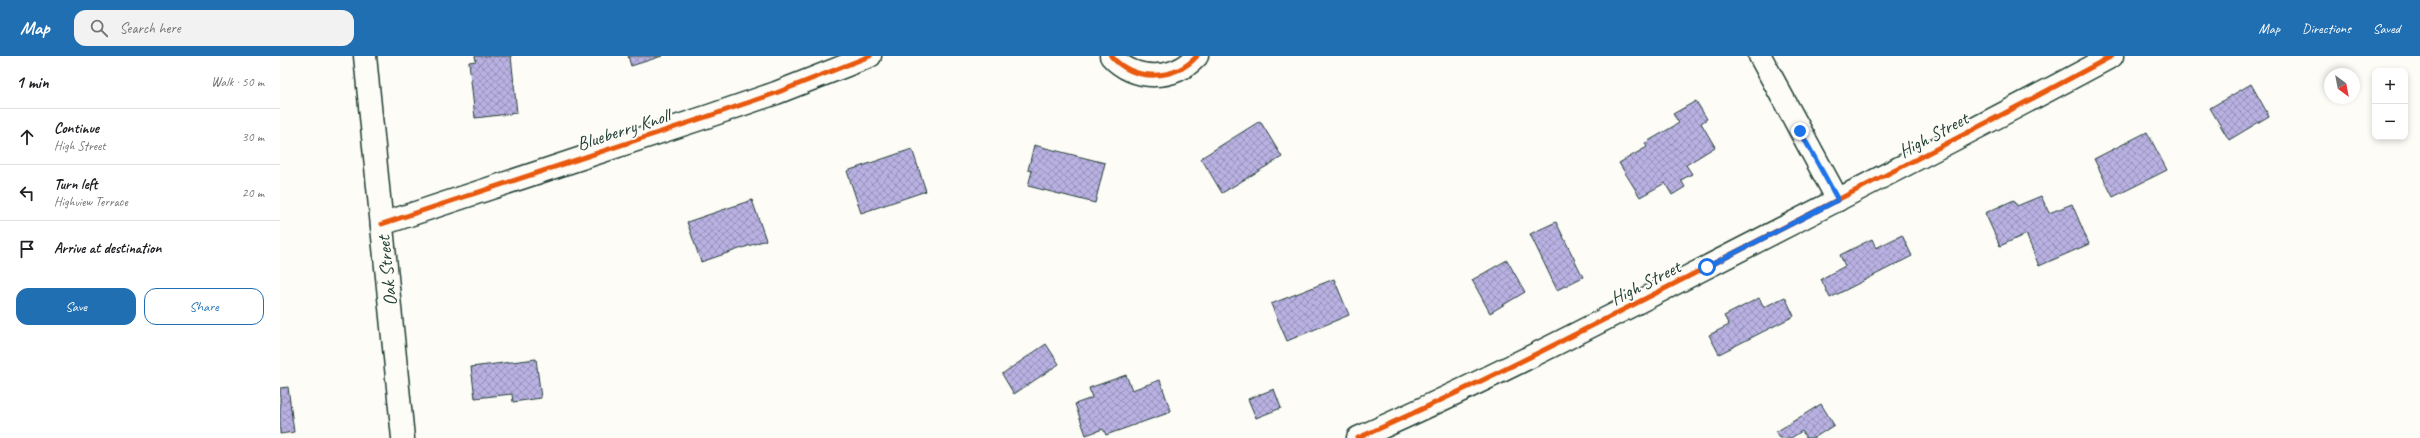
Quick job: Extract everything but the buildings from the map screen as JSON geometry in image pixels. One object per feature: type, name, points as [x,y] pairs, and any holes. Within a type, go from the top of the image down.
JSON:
[{"type":"street","name":"Oak Street","points":[[365,56],[403,438]]},
{"type":"street","name":"Blueberry Knoll","points":[[382,224],[776,93],[870,56]]},
{"type":"street","points":[[1111,56],[1117,63],[1141,75],[1157,76],[1176,72],[1198,56]]},
{"type":"street","points":[[1760,56],[1838,200]]},
{"type":"street","name":"High Street","points":[[1358,438],[1511,366],[1838,200],[2112,56]]},
{"type":"cycle path","points":[[382,224],[776,93],[870,56]]},
{"type":"cycle path","points":[[1111,56],[1120,64],[1131,70],[1143,74],[1154,75],[1166,74],[1178,70],[1197,56]]},
{"type":"cycle path","points":[[1358,438],[1446,398],[1576,334],[1909,163],[2112,56]]},
{"type":"route","points":[[1707,267],[1838,200],[1800,131]]}]
